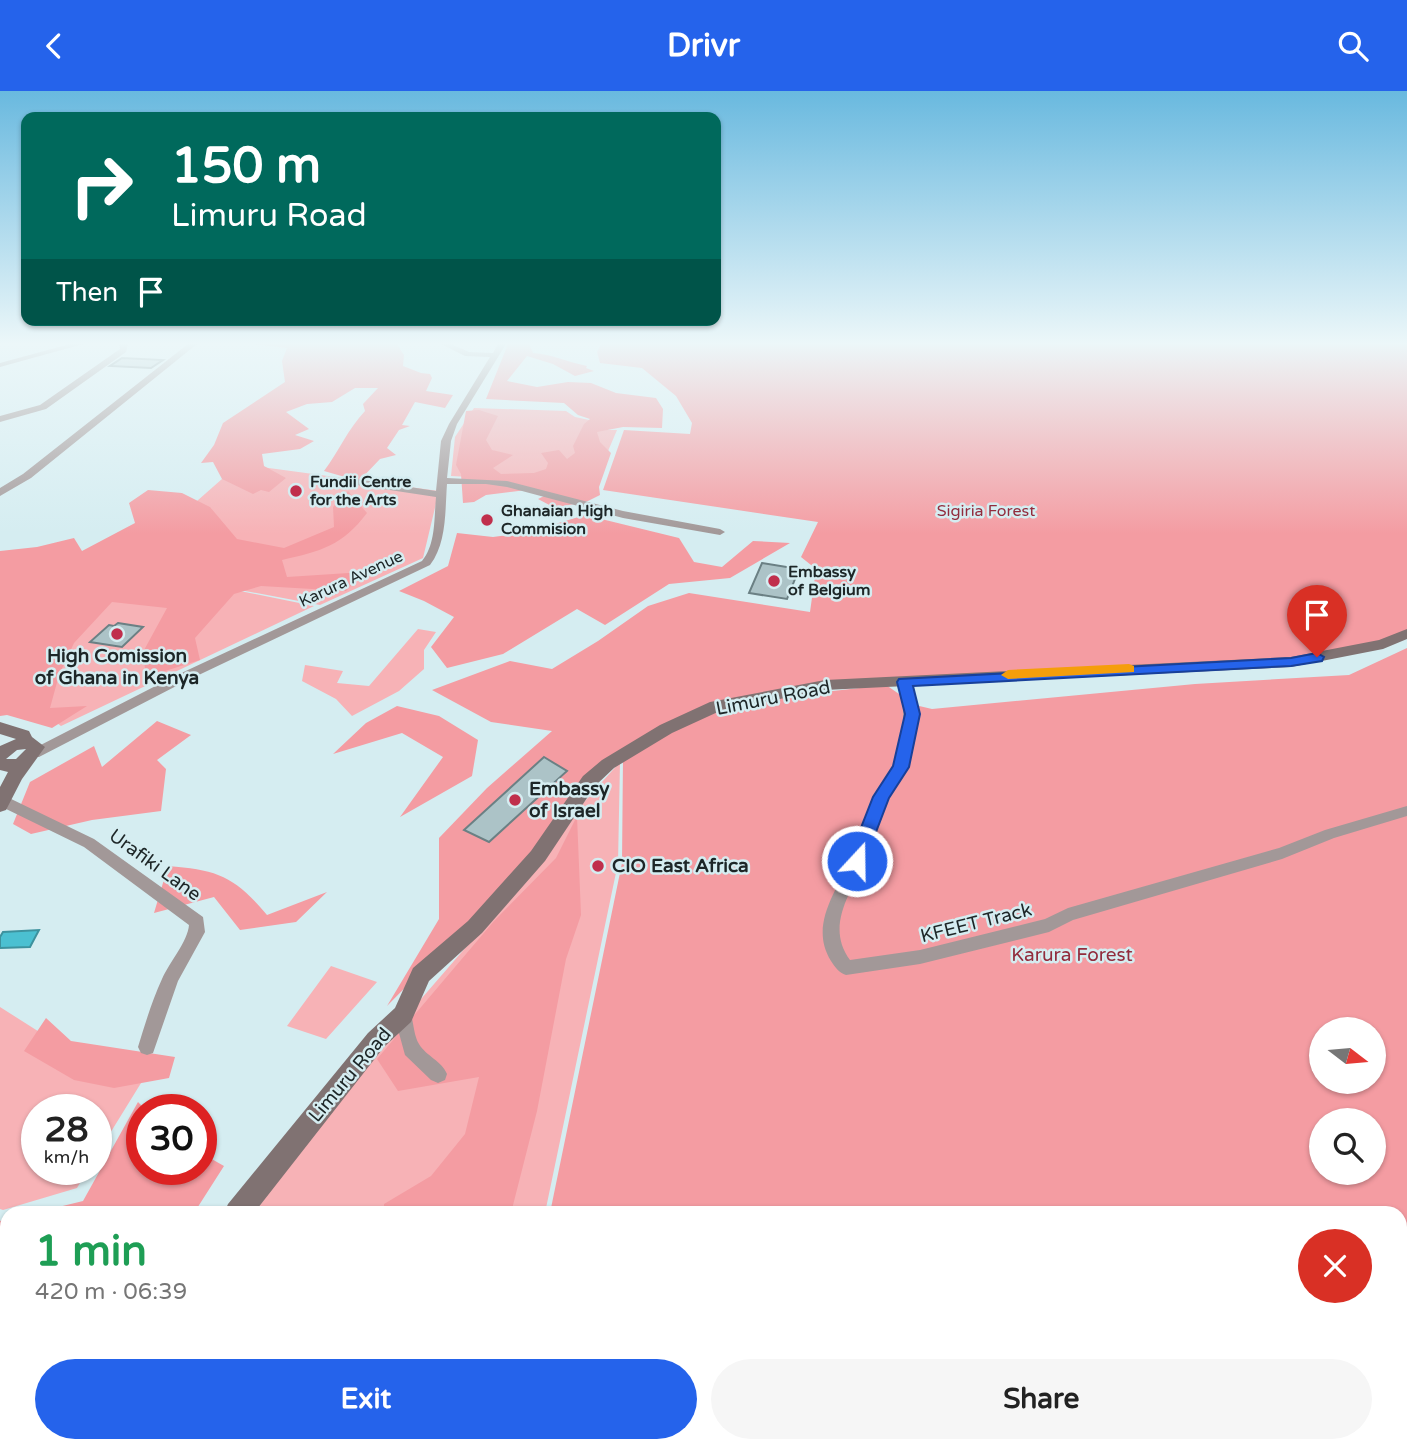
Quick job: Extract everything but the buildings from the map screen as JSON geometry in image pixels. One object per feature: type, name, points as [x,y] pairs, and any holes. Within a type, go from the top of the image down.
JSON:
[{"type":"main road","name":"Limuru Road","points":[[243,1206],[359,1060],[403,1015],[421,975],[475,927],[529,866],[589,781],[608,764],[641,742],[716,706],[825,685],[1291,662],[1382,644],[1407,634]]},
{"type":"main road","points":[[0,728],[23,735],[29,750]]},
{"type":"main road","points":[[1,765],[13,766],[29,750]]},
{"type":"main road","points":[[1,803],[29,750]]},
{"type":"street","points":[[0,419],[41,407]]},
{"type":"street","points":[[0,493],[27,476],[113,407]]},
{"type":"street","name":"Karura Avenue","points":[[29,750],[77,730],[426,563],[433,554],[437,539],[446,442],[463,407]]},
{"type":"street","points":[[0,505],[19,491],[27,476]]},
{"type":"street","points":[[350,481],[442,495]]},
{"type":"street","points":[[442,481],[491,481],[533,487],[617,513],[720,531]]},
{"type":"street","name":"KFEET Track","points":[[905,682],[912,714],[901,767],[881,797],[857,861],[831,913],[833,941],[846,968],[920,957],[1049,925],[1068,915],[1256,861],[1340,830],[1407,811]]},
{"type":"street","name":"Urafiki Lane","points":[[1,803],[89,843],[197,922],[199,926],[195,938],[179,961],[165,990],[147,1047]]},
{"type":"street","points":[[403,1015],[411,1049],[438,1074]]},
{"type":"shaded area","points":[[474,408],[566,411],[575,417],[594,421],[606,430],[617,430],[588,498],[510,479],[451,476],[455,437]]},
{"type":"shaded area","points":[[239,464],[439,491],[423,558],[320,605],[166,576],[314,606],[61,726],[0,682],[121,568]]},
{"type":"shaded area","points":[[418,629],[436,632],[424,650],[424,669],[399,691],[352,716],[336,699],[302,681],[305,665],[343,671],[337,683],[369,686]]},
{"type":"shaded area","points":[[620,762],[618,863],[546,1206],[259,1206],[351,1080],[543,858],[576,811]]},
{"type":"shaded area","points":[[331,966],[377,982],[326,1039],[287,1026]]},
{"type":"shaded area","points":[[0,1007],[74,1054],[154,1062],[134,1094],[126,1094],[126,1107],[112,1130],[112,1094],[21,1094],[21,1185],[79,1185],[77,1188],[16,1206],[0,1206]]},
{"type":"green space","points":[[246,407],[298,407],[286,412],[309,429],[295,435],[314,441],[300,449],[262,454],[264,466],[286,478],[269,492],[261,490],[253,494],[222,479],[213,462],[201,463],[214,445],[223,423]]},
{"type":"green space","points":[[364,407],[412,407],[402,425],[410,426],[399,430],[387,448],[396,455],[380,459],[359,481],[324,471],[354,425],[365,411]]},
{"type":"green space","points":[[569,407],[663,409],[662,428],[623,427],[597,432],[600,442],[611,453],[599,487],[600,495],[588,501],[555,508],[538,499],[544,496],[535,489],[486,495],[474,502],[463,503],[461,474],[456,465],[466,411],[479,410],[498,416],[486,440],[492,450],[513,455],[493,468],[501,474],[534,473],[546,469],[548,463],[541,453],[559,450],[567,459],[575,453],[573,446],[584,424],[590,419],[578,415]]},
{"type":"green space","name":"Karura Forest","points":[[683,407],[1407,407],[1407,633],[1337,655],[887,685],[915,705],[932,709],[1195,684],[1349,675],[1407,648],[1407,1206],[551,1206],[622,863],[623,758],[636,743],[569,803],[518,873],[387,1006],[439,919],[439,838],[487,788],[552,731],[491,722],[432,690],[510,661],[552,669],[648,606],[689,593],[810,612],[816,569],[801,557],[818,522],[603,490],[624,430],[690,434],[692,423]],"holes":[[[876,686],[780,697],[804,691]]]},
{"type":"green space","points":[[148,490],[182,493],[210,507],[237,539],[284,548],[334,527],[333,507],[348,491],[367,513],[358,524],[330,545],[282,560],[287,577],[364,572],[346,591],[261,586],[234,594],[195,638],[200,660],[146,677],[143,652],[167,608],[112,602],[74,643],[59,675],[50,708],[87,706],[52,728],[7,715],[0,716],[0,551],[37,547],[74,538],[82,551],[135,523],[129,503]]},
{"type":"green space","points":[[585,515],[679,538],[694,562],[722,567],[753,541],[790,543],[730,578],[669,584],[605,625],[577,609],[503,654],[447,668],[431,647],[454,617],[399,591],[448,566],[457,533],[493,537],[529,532]]},
{"type":"green space","points":[[397,706],[439,716],[478,740],[472,776],[400,817],[443,757],[402,733],[333,754],[366,723]]},
{"type":"green space","points":[[157,721],[191,735],[157,760],[166,769],[161,811],[92,820],[31,834],[13,824],[30,782],[94,746],[102,767]]},
{"type":"green space","points":[[577,816],[581,915],[566,959],[537,1111],[513,1206],[384,1206],[431,1176],[465,1134],[479,1077],[398,1091],[377,1059],[494,921],[556,858]]},
{"type":"green space","points":[[168,866],[200,870],[224,877],[245,891],[267,915],[327,892],[296,922],[240,930],[214,897],[154,913]]},
{"type":"green space","points":[[46,1018],[71,1041],[175,1057],[169,1078],[114,1088],[74,1080],[24,1051]]},
{"type":"green space","points":[[126,1124],[126,1185],[212,1185],[198,1206],[63,1206],[83,1201],[92,1185],[112,1185],[112,1149]]},
{"type":"green space","points":[[217,1162],[224,1166],[217,1177]]},
{"type":"water","points":[[39,930],[30,947],[0,948],[3,932]]},
{"type":"slow traffic","points":[[1008,675],[1129,669]]},
{"type":"place","name":"Fundii Centre for the Arts","points":[[296,491]]},
{"type":"place","name":"Ghanaian High Commision","points":[[487,520]]},
{"type":"place","name":"Embassy of Belgium","points":[[774,581]]},
{"type":"place","name":"High Comission of Ghana in Kenya","points":[[117,634]]},
{"type":"place","name":"Embassy of Israel","points":[[515,800]]},
{"type":"place","name":"CIO East Africa","points":[[598,866]]},
{"type":"route","points":[[857,861],[881,797],[901,767],[912,714],[905,682],[1291,662],[1317,657]]},
{"type":"park label","name":"Sigiria Forest","points":[[986,511]]}]
